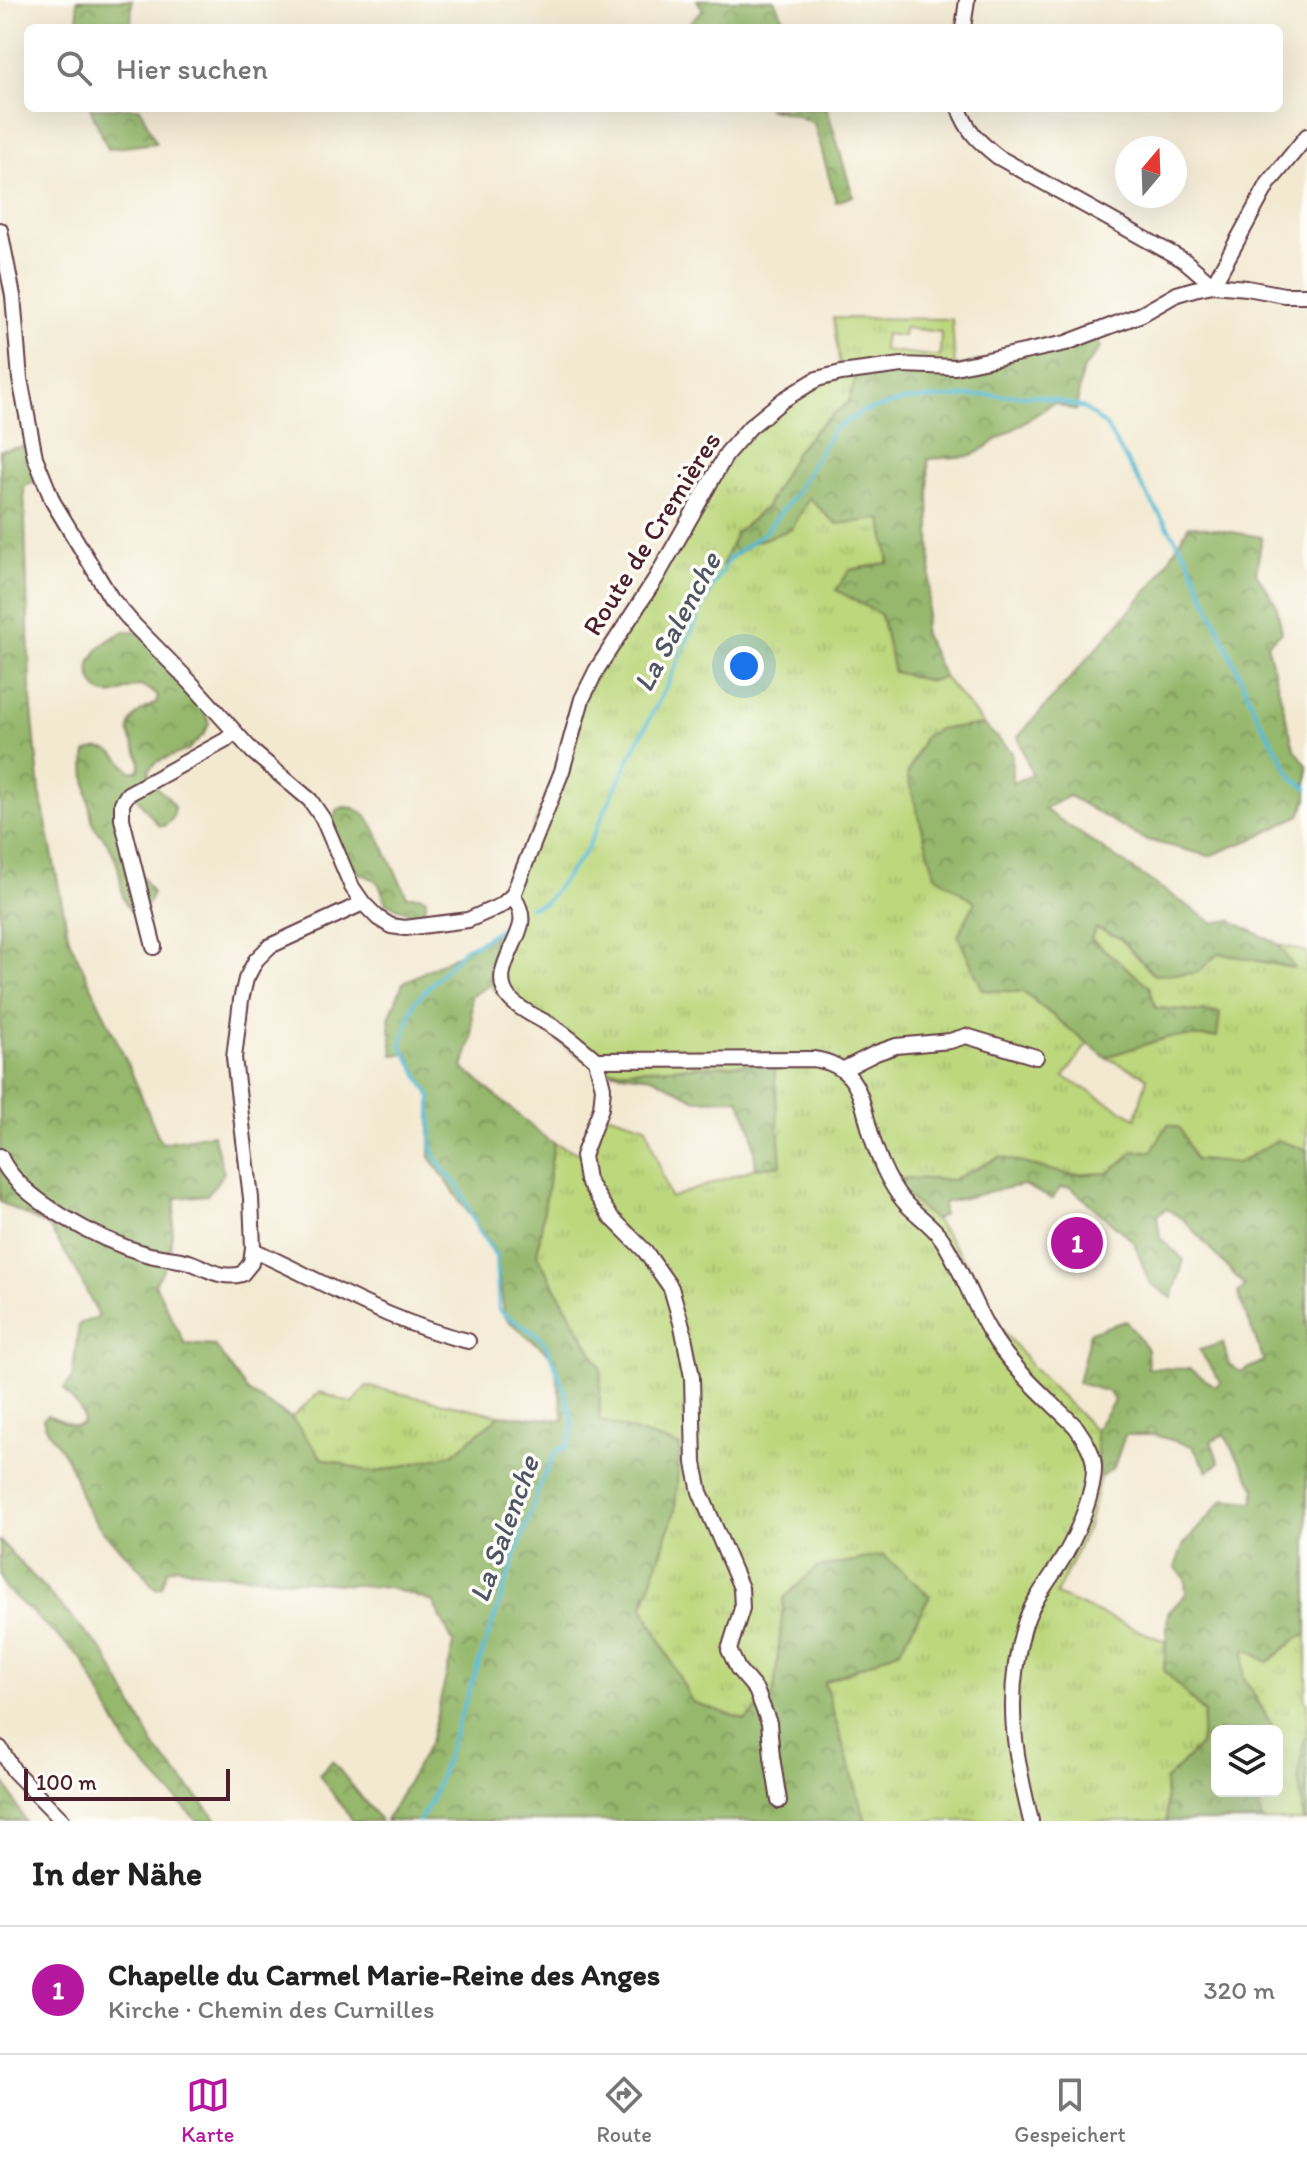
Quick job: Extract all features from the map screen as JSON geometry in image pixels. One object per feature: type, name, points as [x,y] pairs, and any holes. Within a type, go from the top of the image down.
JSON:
[{"type":"street","points":[[964,24],[967,0]]},
{"type":"street","points":[[961,112],[969,132],[998,157],[1185,261],[1213,285],[1284,295],[1307,295]]},
{"type":"street","points":[[1213,285],[1268,184],[1307,136]]},
{"type":"street","points":[[0,230],[13,296],[20,379],[35,457],[53,502],[111,598],[233,733],[310,800],[323,819],[352,887],[363,903],[383,921],[405,928],[468,920],[502,905],[513,895],[520,907],[520,925],[502,971],[505,991],[510,999],[571,1038],[596,1060],[603,1088],[601,1108],[583,1156],[587,1180],[610,1216],[645,1251],[671,1288],[692,1377],[694,1463],[700,1492],[741,1588],[742,1608],[729,1650],[738,1669],[756,1690],[769,1723],[779,1801]]},
{"type":"street","name":"Route de Cremières","points":[[513,895],[562,771],[582,699],[597,669],[656,578],[727,453],[750,427],[783,400],[817,379],[902,365],[955,367],[1066,343],[1142,314],[1177,294],[1213,285]]},
{"type":"street","points":[[154,947],[122,819],[122,803],[128,794],[226,740],[233,733]]},
{"type":"street","points":[[0,1156],[13,1178],[27,1191],[59,1214],[125,1247],[189,1262],[216,1274],[230,1276],[247,1271],[253,1250],[251,1198],[234,1058],[244,985],[252,966],[270,946],[363,903]]},
{"type":"street","points":[[844,1069],[896,1046],[950,1041],[966,1036],[1036,1057]]},
{"type":"street","points":[[596,1060],[813,1059],[828,1061],[844,1069],[856,1087],[876,1150],[893,1187],[904,1202],[937,1232],[949,1249],[999,1346],[1076,1427],[1090,1451],[1094,1465],[1088,1498],[1067,1551],[1031,1609],[1024,1627],[1017,1665],[1011,1712],[1019,1773],[1031,1821]]},
{"type":"street","points":[[253,1250],[397,1318],[431,1332],[468,1341]]},
{"type":"street","points":[[0,1748],[14,1771],[63,1821]]},
{"type":"green space","points":[[77,0],[132,0],[131,24],[79,24]]},
{"type":"green space","points":[[697,0],[774,0],[786,24],[690,24],[703,10]]},
{"type":"green space","points":[[92,112],[142,112],[156,143],[108,149]]},
{"type":"green space","points":[[783,112],[828,112],[853,196],[836,202],[814,123]]},
{"type":"green space","points":[[833,318],[952,319],[955,367],[858,370],[849,402],[821,424],[797,450],[766,507],[736,533],[724,564],[752,543],[792,529],[809,497],[836,524],[882,518],[889,563],[850,570],[881,615],[894,672],[930,681],[944,677],[984,725],[938,729],[924,737],[907,775],[1023,992],[1088,1043],[1064,1077],[1136,1118],[1147,1077],[1105,1057],[1169,1037],[1216,1037],[1220,1013],[1156,1008],[1148,986],[1090,938],[1097,927],[1120,938],[1154,975],[1196,973],[1219,953],[1292,968],[1278,944],[1307,952],[1307,1150],[1277,1141],[1238,1163],[1195,1160],[1180,1129],[1152,1151],[1133,1153],[1109,1173],[1070,1175],[1000,1157],[953,1180],[905,1178],[978,1279],[1002,1329],[1034,1369],[1095,1430],[1100,1477],[1088,1527],[1056,1595],[1166,1642],[1164,1670],[1204,1713],[1200,1745],[1165,1781],[1167,1821],[1017,1821],[1006,1818],[1002,1821],[866,1821],[824,1682],[900,1650],[784,1598],[774,1694],[746,1720],[692,1702],[643,1607],[675,1511],[599,1420],[601,1368],[537,1255],[554,1143],[583,1155],[600,1112],[646,1126],[670,1198],[756,1168],[780,1165],[773,1063],[605,1071],[510,1006],[490,985],[494,935],[511,922],[504,896],[527,846],[582,699],[750,427],[841,373]],"holes":[[[904,328],[941,332],[940,357],[883,350],[885,334],[903,336]]]},
{"type":"green space","points":[[1092,333],[1101,347],[1082,371],[1076,411],[1054,403],[972,456],[928,459],[931,565],[923,632],[944,677],[930,681],[894,672],[881,615],[836,590],[850,570],[889,563],[882,519],[836,524],[809,498],[792,529],[752,543],[722,565],[736,533],[766,507],[797,450],[821,424],[849,402],[858,370],[955,367]]},
{"type":"green space","points":[[33,445],[43,477],[24,487],[30,688],[40,792],[69,939],[161,1143],[213,1134],[224,1173],[207,1195],[176,1198],[169,1258],[155,1284],[185,1344],[215,1346],[248,1392],[291,1418],[322,1458],[373,1473],[453,1454],[500,1415],[564,1420],[554,1358],[505,1318],[495,1252],[430,1157],[430,1096],[408,1054],[393,1055],[389,1018],[403,983],[494,935],[490,985],[471,996],[472,1038],[463,1068],[554,1143],[537,1255],[601,1368],[599,1420],[680,1446],[675,1511],[643,1607],[692,1702],[746,1720],[774,1694],[784,1598],[816,1568],[883,1555],[930,1596],[900,1650],[824,1682],[866,1821],[386,1821],[430,1742],[454,1644],[433,1602],[390,1588],[208,1573],[178,1567],[168,1569],[162,1587],[157,1589],[105,1534],[87,1509],[69,1463],[43,1419],[47,1415],[75,1426],[82,1424],[80,1410],[64,1389],[72,1378],[79,1324],[99,1317],[76,1270],[48,1226],[0,1202],[0,450]]},
{"type":"green space","points":[[1189,525],[1262,537],[1256,573],[1276,604],[1282,632],[1267,644],[1294,748],[1307,765],[1307,799],[1300,815],[1258,837],[1209,856],[1143,839],[1069,796],[1044,809],[1213,923],[1230,920],[1278,944],[1294,968],[1219,953],[1196,973],[1154,975],[1120,938],[1096,928],[1091,939],[1149,986],[1156,1008],[1220,1013],[1217,1037],[1169,1037],[1105,1057],[1023,992],[983,990],[958,936],[975,902],[935,875],[907,775],[924,737],[938,729],[984,725],[1012,752],[1012,783],[1032,775],[1018,737],[1157,580]]},
{"type":"green space","points":[[125,631],[134,631],[162,645],[203,707],[209,723],[205,733],[188,750],[156,762],[149,770],[149,776],[174,807],[173,818],[164,826],[158,825],[137,798],[131,796],[117,802],[117,825],[121,837],[152,893],[140,913],[134,914],[124,899],[112,852],[94,826],[85,768],[86,753],[99,748],[116,755],[130,771],[138,771],[139,757],[129,728],[141,712],[156,703],[158,696],[149,689],[136,686],[119,693],[104,693],[97,688],[90,673],[92,658],[97,651]]},
{"type":"green space","points":[[354,808],[367,816],[407,896],[426,899],[422,913],[415,915],[386,903],[376,881],[349,865],[331,824],[337,810]]},
{"type":"green space","points":[[774,1063],[781,1165],[756,1168],[752,1131],[739,1099],[696,1100],[652,1077],[605,1071]]},
{"type":"green space","points":[[1168,1124],[1180,1128],[1195,1160],[1238,1163],[1277,1140],[1307,1150],[1307,1635],[1298,1638],[1268,1662],[1245,1649],[1243,1676],[1271,1725],[1211,1725],[1211,1797],[1264,1797],[1259,1809],[1262,1821],[1167,1821],[1165,1781],[1200,1745],[1204,1713],[1164,1670],[1168,1613],[1186,1594],[1185,1578],[1175,1567],[1184,1544],[1224,1499],[1253,1502],[1256,1489],[1224,1434],[1211,1441],[1219,1463],[1208,1471],[1192,1446],[1154,1435],[1125,1435],[1114,1467],[1100,1477],[1095,1430],[1114,1401],[1109,1392],[1078,1383],[1090,1332],[1126,1321],[1147,1349],[1148,1368],[1190,1369],[1215,1386],[1221,1382],[1199,1350],[1223,1343],[1229,1365],[1241,1372],[1264,1361],[1238,1293],[1245,1286],[1183,1219],[1166,1209],[1157,1215],[1160,1238],[1184,1260],[1172,1298],[1149,1282],[1134,1242],[1070,1187],[1060,1188],[1052,1199],[1024,1185],[943,1203],[943,1215],[934,1220],[900,1190],[904,1178],[953,1180],[1000,1157],[1070,1175],[1109,1173],[1133,1152],[1152,1151]]},
{"type":"green space","points":[[366,1386],[500,1415],[453,1454],[373,1473],[322,1458],[291,1418],[320,1392],[353,1404]]},
{"type":"green space","points":[[0,1541],[104,1652],[156,1749],[218,1821],[197,1821],[130,1750],[82,1659],[4,1587],[0,1573]]},
{"type":"green space","points":[[1307,1635],[1304,1821],[1262,1821],[1259,1809],[1264,1797],[1283,1797],[1283,1725],[1272,1725],[1243,1676],[1245,1648],[1268,1662],[1298,1638]]},
{"type":"green space","points":[[1304,1738],[1307,1738],[1307,1821],[1304,1821],[1298,1775]]},
{"type":"green space","points":[[332,1761],[381,1821],[353,1821],[319,1775]]},
{"type":"green space","points":[[0,1774],[25,1821],[0,1821]]},
{"type":"waterway","name":"La Salenche","points":[[530,907],[545,903],[586,851],[712,587],[730,558],[765,532],[793,497],[833,430],[862,412],[906,400],[988,395],[1039,396],[1084,408],[1106,426],[1188,558],[1257,715],[1294,779],[1307,788]]},
{"type":"waterway","name":"La Salenche","points":[[419,1821],[432,1799],[542,1479],[558,1449],[566,1448],[572,1430],[565,1392],[541,1339],[499,1310],[496,1256],[477,1228],[460,1189],[440,1165],[432,1149],[431,1097],[401,1045],[414,1003],[464,949],[509,922],[514,914]]},
{"type":"place","name":"Chapelle du Carmel Marie-Reine des Anges","points":[[1077,1243]]}]
